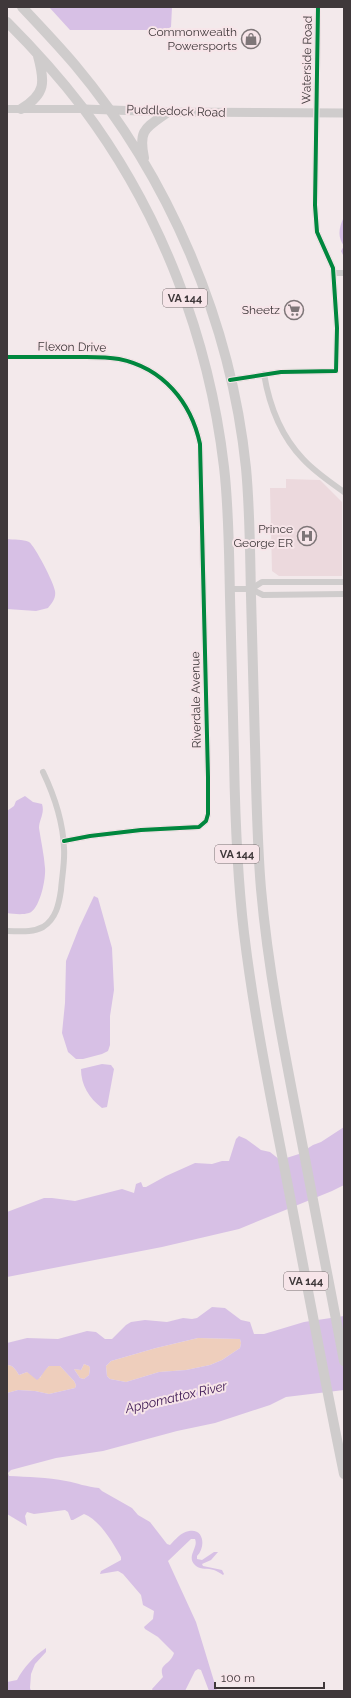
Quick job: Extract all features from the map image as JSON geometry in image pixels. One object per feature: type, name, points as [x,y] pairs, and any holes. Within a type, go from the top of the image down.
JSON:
[{"type":"main road","name":"VA 144","points":[[22,7],[76,66],[109,109],[145,164],[165,200],[190,255],[205,293],[218,331],[230,380],[246,466],[258,833],[261,887],[272,986],[344,1361]]},
{"type":"main road","name":"VA 144","points":[[7,22],[37,54],[84,109],[119,163],[156,230],[180,287],[196,331],[214,401],[224,468],[227,503],[236,836],[241,902],[250,981],[274,1115],[344,1474]]},
{"type":"main road","points":[[21,109],[35,100],[42,87],[42,70],[37,54]]},
{"type":"main road","name":"Puddledock Road","points":[[84,109],[168,112],[344,113]]},
{"type":"main road","points":[[145,164],[142,147],[144,131],[168,112]]},
{"type":"street","name":"Waterside Road","points":[[264,374],[281,372],[336,371],[337,328],[333,273],[317,232],[315,205],[318,7]]},
{"type":"street","name":"Puddledock Road","points":[[7,109],[84,109]]},
{"type":"street","points":[[333,273],[344,273]]},
{"type":"street","name":"Flexon Drive","points":[[7,357],[100,357],[118,359],[142,366],[154,373],[175,390],[188,409],[198,434]]},
{"type":"street","points":[[230,380],[264,374],[267,396],[276,418],[288,439],[302,459],[344,492]]},
{"type":"street","name":"Riverdale Avenue","points":[[64,841],[90,836],[141,830],[195,827],[199,826],[207,819],[208,777],[201,454],[198,434]]},
{"type":"street","points":[[251,589],[262,582],[344,582]]},
{"type":"street","points":[[230,590],[251,589],[263,595],[344,594]]},
{"type":"street","points":[[7,930],[28,931],[43,927],[52,919],[59,902],[64,864],[64,841],[55,801],[43,772]]},
{"type":"shaded area","name":"Prince George ER","points":[[286,479],[320,480],[342,502],[342,576],[279,576],[272,571],[270,488],[286,488]]},
{"type":"shaded area","points":[[198,1338],[240,1339],[241,1343],[240,1348],[222,1360],[210,1365],[186,1370],[159,1372],[126,1382],[110,1379],[107,1376],[106,1366],[111,1361]]},
{"type":"shaded area","points":[[84,1364],[90,1368],[89,1375],[84,1379],[80,1378],[74,1369],[81,1370]]},
{"type":"shaded area","points":[[7,1365],[13,1367],[19,1375],[27,1372],[40,1378],[44,1370],[49,1366],[60,1366],[76,1385],[75,1388],[49,1394],[18,1390],[7,1393]]},
{"type":"water","points":[[49,7],[172,7],[171,27],[165,30],[70,30]]},
{"type":"water","points":[[344,217],[344,246],[340,239],[340,232]]},
{"type":"water","points":[[344,246],[344,257],[341,251]]},
{"type":"water","points":[[7,539],[29,542],[40,557],[55,591],[54,600],[48,608],[36,611],[7,609]]},
{"type":"water","points":[[25,796],[33,802],[42,804],[43,807],[39,828],[45,863],[45,873],[42,893],[36,906],[29,913],[15,914],[7,913],[7,811],[14,806],[16,801]]},
{"type":"water","points":[[94,896],[98,898],[112,948],[114,990],[110,1016],[110,1045],[108,1051],[102,1054],[83,1059],[76,1059],[68,1052],[62,1033],[65,1003],[66,961]]},
{"type":"water","points":[[102,1064],[111,1065],[114,1069],[107,1107],[102,1108],[93,1100],[84,1086],[81,1069]]},
{"type":"water","points":[[344,1127],[344,1185],[332,1191],[239,1229],[162,1247],[7,1277],[7,1212],[44,1198],[75,1201],[122,1189],[134,1193],[136,1184],[141,1182],[143,1187],[146,1187],[195,1163],[212,1164],[222,1161],[229,1161],[236,1139],[239,1136],[246,1139],[261,1150],[270,1152],[280,1160],[299,1154]]},
{"type":"water","name":"Appomattox River","points":[[212,1307],[225,1308],[241,1320],[250,1322],[254,1334],[264,1334],[304,1322],[344,1316],[344,1390],[286,1397],[270,1405],[215,1423],[177,1431],[103,1451],[56,1458],[11,1470],[8,1473],[9,1476],[38,1477],[99,1488],[132,1508],[138,1515],[150,1522],[167,1544],[170,1545],[183,1533],[194,1531],[198,1532],[202,1539],[202,1548],[197,1556],[197,1559],[202,1560],[214,1552],[218,1552],[211,1560],[202,1564],[203,1566],[222,1570],[223,1575],[214,1570],[198,1567],[193,1563],[192,1556],[196,1542],[195,1539],[191,1539],[168,1561],[196,1622],[217,1691],[209,1691],[201,1670],[198,1669],[195,1671],[185,1691],[153,1691],[152,1689],[163,1677],[163,1667],[174,1653],[158,1637],[145,1629],[144,1627],[153,1619],[154,1611],[143,1605],[141,1595],[123,1574],[118,1571],[100,1574],[101,1571],[121,1560],[121,1557],[106,1532],[95,1521],[84,1514],[71,1520],[68,1512],[65,1510],[34,1514],[27,1512],[25,1516],[27,1526],[7,1514],[7,1393],[18,1390],[49,1394],[75,1388],[76,1385],[60,1366],[49,1366],[37,1380],[27,1372],[19,1375],[13,1367],[7,1365],[7,1343],[27,1338],[58,1339],[87,1331],[96,1332],[105,1339],[112,1339],[131,1322],[145,1320],[167,1322],[183,1318],[197,1318]],"holes":[[[198,1338],[240,1339],[241,1343],[240,1348],[222,1360],[210,1365],[186,1370],[159,1372],[126,1382],[110,1379],[107,1376],[106,1366],[111,1361]],[[84,1364],[90,1368],[89,1375],[84,1379],[80,1378],[74,1369],[81,1370]]]},
{"type":"water","points":[[46,1648],[46,1652],[35,1664],[31,1674],[31,1691],[7,1691],[7,1682],[17,1680],[30,1662]]},
{"type":"cycle path","points":[[230,380],[281,372],[336,371],[337,328],[333,268],[317,232],[315,205],[318,7]]},
{"type":"cycle path","points":[[7,357],[101,357],[119,359],[149,370],[173,389],[182,401],[190,414],[200,444],[208,777],[208,814],[206,821],[199,827],[141,830],[90,836],[64,841]]},
{"type":"place","name":"Commonwealth Powersports","points":[[251,39]]},
{"type":"place","name":"Sheetz","points":[[294,310]]},
{"type":"place","name":"Prince George ER","points":[[307,536]]}]
